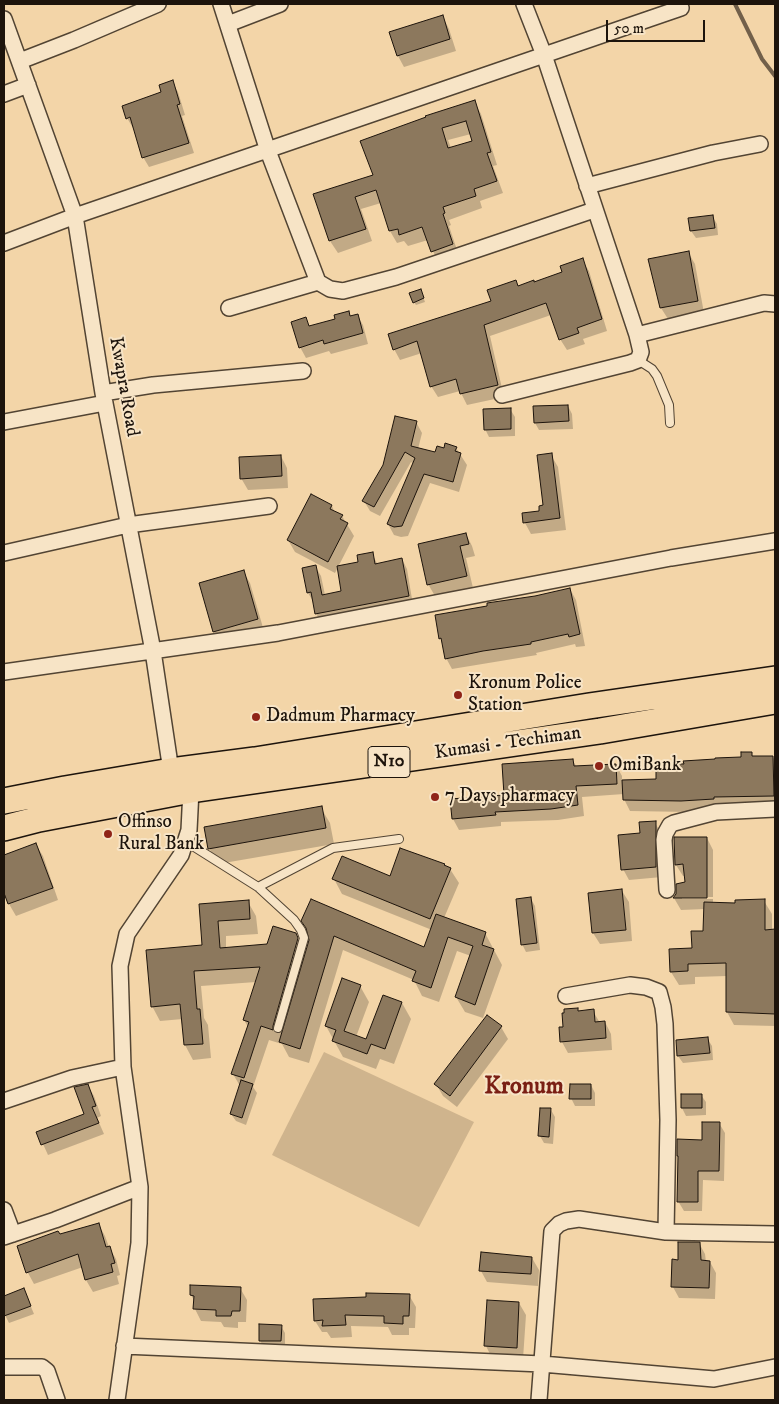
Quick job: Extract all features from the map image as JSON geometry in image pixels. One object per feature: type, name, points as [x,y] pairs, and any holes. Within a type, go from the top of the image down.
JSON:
[{"type":"highway","name":"N10","points":[[4,802],[65,789],[171,771],[265,759],[580,708],[775,679]]},
{"type":"highway","name":"Kumasi - Techiman","points":[[4,828],[39,819],[191,790],[600,731],[775,701]]},
{"type":"street","points":[[20,61],[158,4]]},
{"type":"street","points":[[221,4],[268,150],[318,282],[330,289],[343,291],[396,277],[594,210]]},
{"type":"street","points":[[228,24],[280,4]]},
{"type":"street","points":[[502,395],[630,363],[638,360],[641,352],[544,55],[524,4]]},
{"type":"street","points":[[4,243],[75,216],[681,8]]},
{"type":"street","name":"Kwapra Road","points":[[4,20],[75,216],[104,398],[153,651],[171,771]]},
{"type":"street","points":[[4,94],[28,85]]},
{"type":"street","points":[[587,186],[713,153],[760,144]]},
{"type":"street","points":[[229,308],[318,282]]},
{"type":"street","points":[[637,335],[764,303],[775,304]]},
{"type":"street","points":[[4,422],[153,384],[303,371]]},
{"type":"street","points":[[4,553],[128,525],[269,506]]},
{"type":"street","points":[[4,672],[278,633],[662,559],[775,541]]},
{"type":"street","points":[[117,1400],[139,1243],[140,1187],[123,1067],[120,966],[127,934],[181,855],[189,830],[191,790]]},
{"type":"street","points":[[667,890],[664,840],[670,825],[716,812],[775,809]]},
{"type":"street","points":[[566,996],[630,985],[646,987],[659,992],[664,1007],[668,1110],[666,1232]]},
{"type":"street","points":[[4,1101],[72,1078],[123,1067]]},
{"type":"street","points":[[4,1210],[8,1236],[140,1187]]},
{"type":"street","points":[[539,1400],[552,1231],[558,1224],[580,1219],[666,1232],[775,1234]]},
{"type":"street","points":[[124,1346],[542,1364],[714,1378],[775,1367]]},
{"type":"street","points":[[4,1368],[42,1367],[47,1371],[57,1400]]},
{"type":"lane","points":[[638,360],[652,369],[657,376],[669,405],[670,423]]},
{"type":"lane","points":[[258,887],[333,848],[399,839]]},
{"type":"lane","points":[[185,841],[258,887],[294,920],[301,930],[304,938],[278,1028]]},
{"type":"shaded area","points":[[324,1052],[474,1122],[419,1227],[272,1155]]},
{"type":"building","points":[[443,15],[450,39],[397,56],[389,32]]},
{"type":"building","points":[[173,80],[180,104],[177,105],[189,143],[142,158],[130,117],[126,119],[122,106],[161,92],[159,85]]},
{"type":"building","points":[[475,100],[491,152],[487,153],[497,181],[474,189],[476,196],[443,207],[445,213],[443,214],[453,244],[431,252],[422,227],[399,235],[398,229],[389,231],[376,190],[355,197],[366,229],[329,241],[313,194],[373,175],[360,141],[425,116]],"holes":[[[466,121],[472,141],[448,148],[442,128]]]},
{"type":"building","points":[[713,215],[715,228],[690,231],[688,218]]},
{"type":"building","points":[[689,251],[698,301],[660,308],[648,259]]},
{"type":"building","points":[[583,258],[602,319],[577,328],[579,333],[559,340],[546,303],[484,325],[498,385],[460,394],[456,379],[430,387],[417,341],[393,350],[388,334],[491,301],[487,290],[516,280],[518,286],[534,280],[534,282],[562,272],[560,266]]},
{"type":"building","points":[[421,289],[424,298],[413,303],[409,293]]},
{"type":"building","points":[[349,311],[350,316],[358,314],[363,333],[324,344],[323,340],[299,348],[291,322],[306,317],[309,326],[335,319],[334,315]]},
{"type":"building","points":[[568,405],[569,421],[534,423],[533,406]]},
{"type":"building","points":[[511,408],[511,429],[484,430],[483,409]]},
{"type":"building","points":[[395,416],[417,421],[411,446],[435,452],[437,446],[444,448],[445,443],[457,447],[455,451],[461,453],[453,482],[424,474],[402,526],[394,527],[387,524],[415,458],[405,452],[374,507],[362,501],[383,465]]},
{"type":"building","points":[[552,453],[560,518],[523,523],[522,513],[539,511],[539,506],[543,505],[537,455]]},
{"type":"building","points":[[281,455],[282,476],[240,479],[239,457]]},
{"type":"building","points":[[311,494],[332,505],[330,509],[343,515],[340,519],[348,523],[328,562],[287,540]]},
{"type":"building","points":[[466,533],[469,544],[460,546],[467,576],[427,585],[418,544]]},
{"type":"building","points":[[373,552],[375,564],[402,558],[409,596],[315,614],[311,592],[307,593],[302,568],[316,565],[322,595],[341,591],[337,566],[358,562],[357,555]]},
{"type":"building","points":[[244,570],[258,619],[213,632],[199,583]]},
{"type":"building","points":[[570,588],[580,634],[569,637],[568,634],[531,642],[531,644],[445,659],[435,615],[487,606],[487,603],[535,596]]},
{"type":"building","points":[[741,752],[752,752],[752,756],[773,756],[774,796],[714,797],[714,799],[681,801],[623,800],[622,780],[656,779],[656,763],[684,764],[683,761],[741,757]]},
{"type":"building","points":[[573,759],[574,766],[616,764],[617,784],[576,786],[578,805],[551,809],[495,812],[496,815],[452,819],[450,799],[504,795],[502,764]]},
{"type":"building","points":[[322,806],[326,828],[208,849],[204,827]]},
{"type":"building","points":[[656,821],[656,867],[621,870],[618,835],[640,833],[639,822]]},
{"type":"building","points":[[674,837],[707,837],[707,898],[673,898],[676,894],[676,884],[685,882],[683,864],[675,865]]},
{"type":"building","points":[[36,843],[53,888],[8,904],[4,893],[4,855]]},
{"type":"building","points":[[400,848],[445,864],[451,868],[430,919],[332,879],[342,856],[390,876]]},
{"type":"building","points":[[622,889],[626,930],[592,933],[588,893]]},
{"type":"building","points":[[531,897],[537,943],[521,945],[516,899]]},
{"type":"building","points":[[311,899],[424,947],[436,914],[486,932],[482,945],[494,949],[475,1005],[455,997],[473,946],[448,937],[431,988],[412,981],[416,971],[334,936],[300,1049],[279,1042],[309,940],[306,928],[301,921]]},
{"type":"building","points":[[765,899],[765,930],[775,929],[775,1014],[726,1012],[726,963],[688,964],[688,971],[670,972],[669,949],[692,948],[691,931],[703,931],[704,902],[735,903],[735,900]]},
{"type":"building","points":[[249,900],[250,919],[218,921],[220,948],[267,944],[273,926],[296,933],[298,938],[273,1030],[261,1026],[244,1078],[231,1074],[249,1022],[243,1020],[260,967],[194,971],[197,1009],[200,1009],[203,1044],[184,1045],[180,1004],[151,1007],[146,950],[202,945],[199,904]]},
{"type":"building","points":[[342,978],[361,985],[344,1031],[366,1039],[383,995],[402,1002],[385,1049],[371,1044],[367,1054],[332,1041],[336,1030],[325,1026]]},
{"type":"building","points":[[578,1008],[578,1011],[594,1009],[595,1022],[605,1021],[606,1038],[560,1042],[559,1027],[563,1027],[562,1013],[564,1013],[564,1009]]},
{"type":"building","points":[[487,1015],[502,1026],[450,1096],[434,1084]]},
{"type":"building","points":[[708,1037],[710,1053],[677,1056],[676,1040]]},
{"type":"building","points":[[241,1080],[253,1084],[242,1118],[230,1114]]},
{"type":"building","points":[[88,1084],[96,1106],[92,1107],[99,1123],[41,1145],[36,1132],[84,1114],[74,1087]]},
{"type":"building","points":[[570,1084],[591,1084],[591,1099],[569,1099]]},
{"type":"building","points":[[681,1094],[702,1094],[702,1108],[681,1108]]},
{"type":"building","points":[[540,1108],[551,1108],[549,1137],[538,1136]]},
{"type":"building","points":[[702,1122],[720,1122],[719,1171],[698,1171],[698,1202],[677,1202],[677,1139],[702,1140]]},
{"type":"building","points":[[99,1223],[106,1247],[110,1246],[115,1263],[111,1264],[113,1272],[85,1280],[78,1254],[26,1273],[17,1246],[58,1231],[60,1234]]},
{"type":"building","points":[[678,1242],[700,1242],[701,1260],[710,1261],[709,1288],[671,1287],[672,1259],[678,1260]]},
{"type":"building","points":[[481,1252],[532,1257],[531,1274],[479,1271]]},
{"type":"building","points":[[190,1285],[241,1287],[240,1311],[232,1311],[231,1316],[216,1316],[216,1310],[193,1309],[194,1296],[190,1295]]},
{"type":"building","points":[[24,1288],[31,1306],[4,1316],[4,1296]]},
{"type":"building","points":[[366,1293],[410,1294],[409,1316],[403,1316],[403,1324],[384,1323],[384,1316],[345,1315],[346,1325],[322,1326],[323,1320],[314,1321],[313,1299],[366,1297]]},
{"type":"building","points":[[487,1300],[519,1302],[517,1348],[484,1346]]},
{"type":"building","points":[[259,1324],[282,1325],[281,1341],[259,1341]]},
{"type":"waterway","points":[[735,4],[762,59],[775,76]]},
{"type":"place","name":"Kronum Police Station","points":[[458,695]]},
{"type":"place","name":"Dadmum Pharmacy","points":[[256,717]]},
{"type":"place","name":"OmiBank","points":[[599,766]]},
{"type":"place","name":"7 Days pharmacy","points":[[435,797]]},
{"type":"place","name":"Offinso Rural Bank","points":[[108,834]]},
{"type":"district","name":"Kronum","points":[[524,1088]]}]
